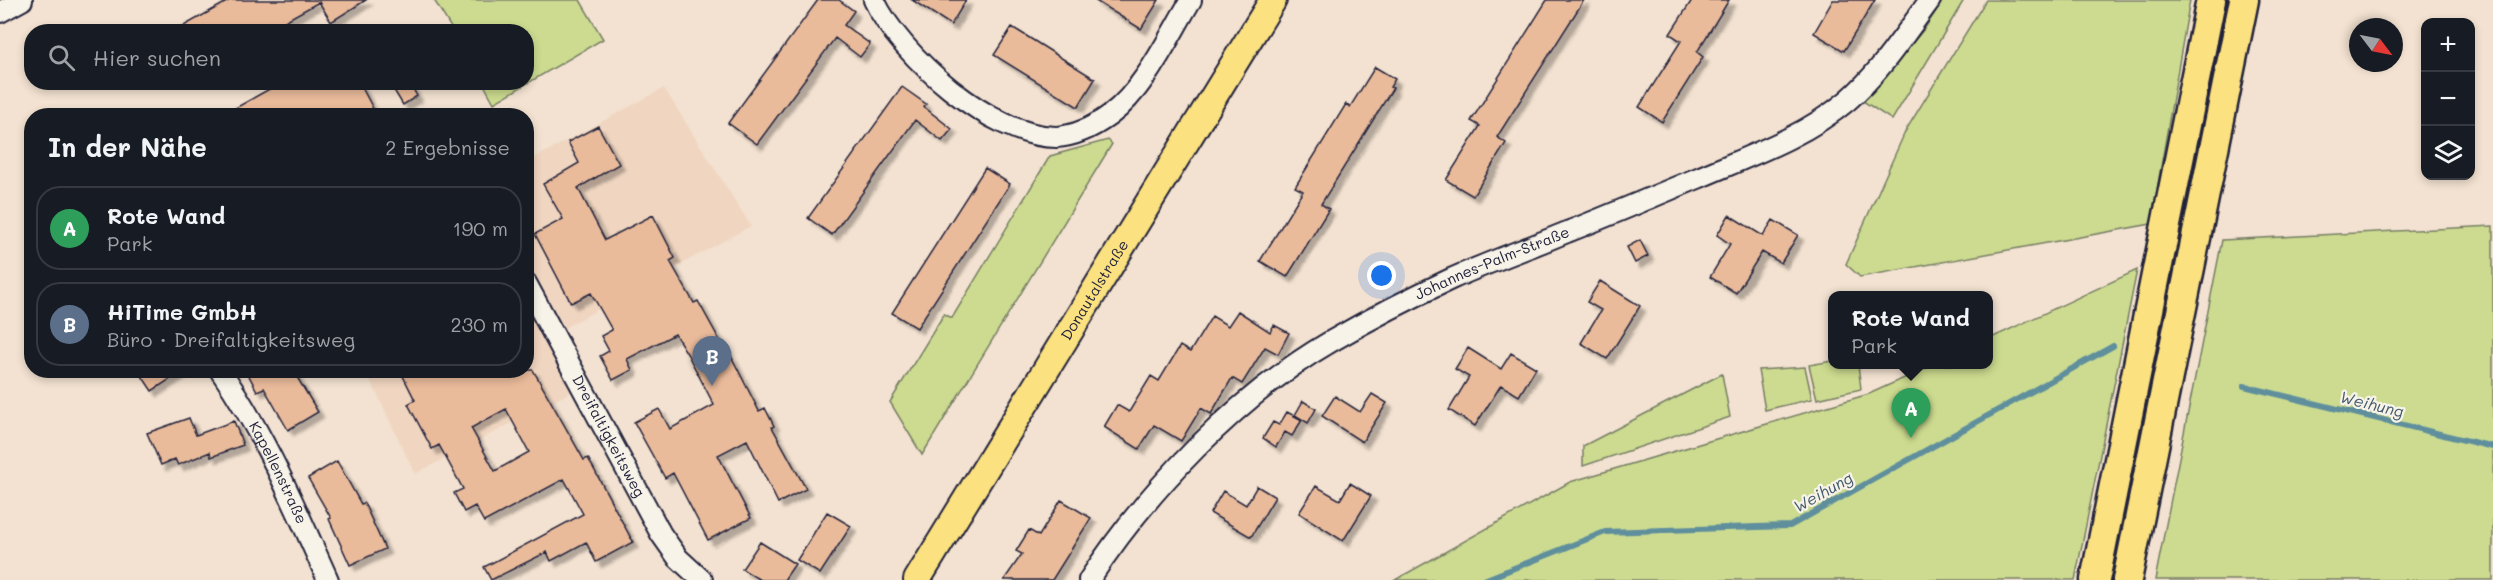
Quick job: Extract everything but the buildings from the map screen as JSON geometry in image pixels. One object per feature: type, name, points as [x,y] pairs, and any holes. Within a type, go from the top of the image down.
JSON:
[{"type":"highway","points":[[2095,580],[2211,0]]},
{"type":"highway","points":[[2127,580],[2244,0]]},
{"type":"main road","name":"Donautalstraße","points":[[917,580],[1273,0]]},
{"type":"street","points":[[0,12],[22,0]]},
{"type":"street","points":[[874,0],[905,45],[961,99],[1004,123],[1033,133],[1060,136],[1082,130],[1112,113],[1131,95],[1191,0]]},
{"type":"street","name":"Johannes-Palm-Straße","points":[[1089,580],[1143,508],[1181,463],[1248,402],[1329,343],[1450,280],[1622,211],[1779,143],[1842,105],[1887,60],[1930,0]]},
{"type":"street","name":"Dreifaltigkeitsweg","points":[[534,298],[661,534],[678,558],[702,580]]},
{"type":"street","name":"Kapellenstraße","points":[[225,378],[279,473],[328,580]]},
{"type":"shaded area","points":[[664,88],[751,226],[548,337],[575,390],[415,474],[369,378],[534,378],[534,158]]},
{"type":"green space","points":[[434,0],[580,0],[603,39],[534,80],[534,24],[449,24]]},
{"type":"green space","points":[[1943,0],[1964,0],[1892,120],[1863,101],[1925,28]]},
{"type":"green space","points":[[1986,0],[2190,0],[2151,224],[1860,277],[1846,264],[1906,130]]},
{"type":"green space","points":[[487,90],[516,90],[494,103]]},
{"type":"green space","points":[[1108,140],[1112,144],[922,455],[890,402],[944,314],[952,318],[1050,156]]},
{"type":"green space","points":[[2493,226],[2493,580],[2155,580],[2222,240]]},
{"type":"green space","points":[[2137,270],[2075,580],[1395,580],[1570,482],[1869,394],[1924,369],[1993,369],[1993,337]]},
{"type":"green space","points":[[1828,362],[1828,369],[1858,369],[1861,389],[1817,399],[1809,365]]},
{"type":"green space","points":[[1805,367],[1812,399],[1765,410],[1758,370]]},
{"type":"green space","points":[[1722,374],[1730,417],[1583,466],[1583,446]]},
{"type":"waterway","name":"Weihung","points":[[1484,580],[1605,532],[1790,526],[2113,346]]},
{"type":"waterway","name":"Weihung","points":[[2244,386],[2493,447]]},
{"type":"place","name":"HiTime GmbH","points":[[712,386]]},
{"type":"place","name":"Rote Wand","points":[[1911,438]]}]
